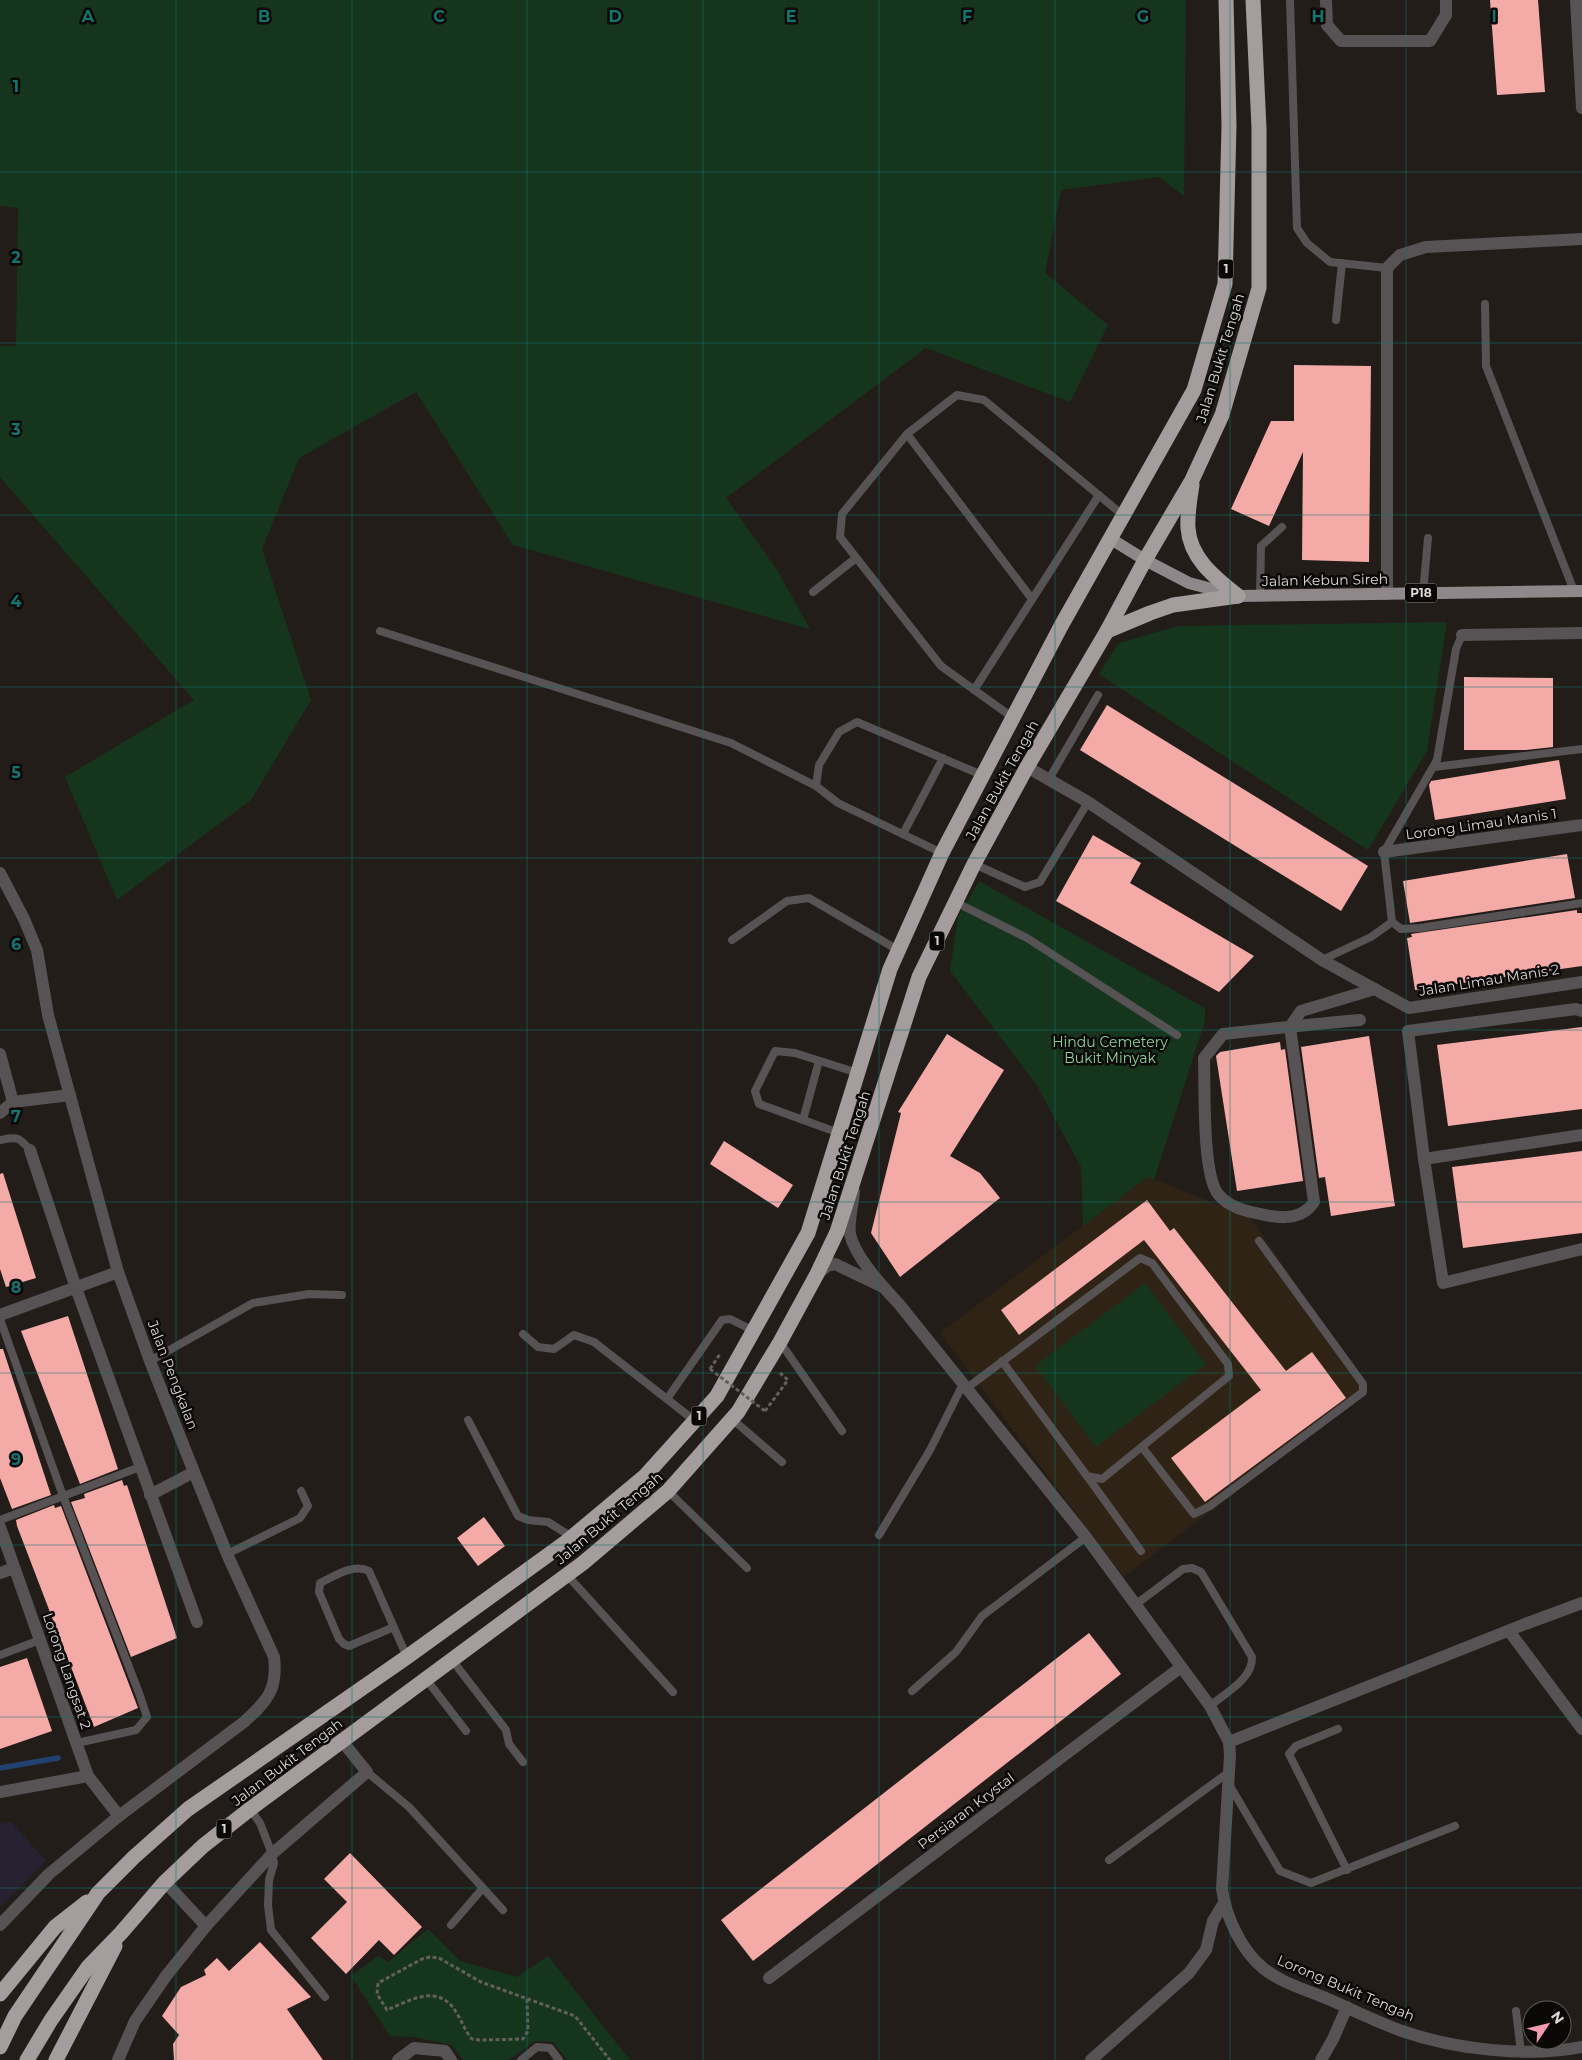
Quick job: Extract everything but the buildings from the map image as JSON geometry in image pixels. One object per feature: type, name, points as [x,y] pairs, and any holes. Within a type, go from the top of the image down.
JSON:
[{"type":"highway","name":"Jalan Bukit Tengah","points":[[0,2047],[16,2016],[98,1893],[134,1857],[188,1809],[407,1657],[572,1537],[645,1476],[717,1396],[808,1233],[890,969],[942,853],[1012,717],[1194,390],[1225,284],[1229,126],[1226,0]]},
{"type":"highway","name":"Jalan Bukit Tengah","points":[[27,2060],[51,2020],[88,1967],[121,1933],[165,1882],[203,1846],[250,1809],[567,1575],[668,1491],[738,1412],[780,1342],[817,1274],[837,1232],[919,978],[955,902],[1027,767],[1107,631],[1145,560],[1192,480],[1222,415],[1259,288],[1259,128],[1252,0]]},
{"type":"highway","points":[[1192,480],[1188,527],[1190,540],[1196,554],[1210,573],[1238,596]]},
{"type":"highway","points":[[1107,631],[1150,613],[1173,606],[1238,596]]},
{"type":"highway","points":[[2,1988],[55,1927],[98,1893]]},
{"type":"highway","points":[[62,2057],[121,1933]]},
{"type":"main road","name":"Jalan Kebun Sireh","points":[[1111,539],[1189,584],[1238,596],[1578,591]]},
{"type":"street","points":[[1326,0],[1328,25],[1341,41],[1430,41],[1446,15],[1446,0]]},
{"type":"street","points":[[1576,0],[1579,25],[1582,108]]},
{"type":"street","points":[[1387,594],[1387,268],[1400,255],[1426,247],[1582,239]]},
{"type":"street","points":[[1462,635],[1582,633]]},
{"type":"street","name":"Jalan Limau Manis 2","points":[[1027,767],[1088,802],[1322,960],[1410,1008],[1582,982]]},
{"type":"street","name":"Lorong Limau Manis 1","points":[[1384,852],[1582,824]]},
{"type":"street","name":"Jalan Pengkalan","points":[[0,873],[24,919],[37,950],[48,1015],[118,1272],[150,1361],[227,1554],[274,1658],[276,1672],[274,1687],[266,1700],[244,1722],[119,1816],[49,1874],[0,1924]]},
{"type":"street","points":[[1360,1020],[1290,1027],[1223,1034],[1204,1058],[1208,1166],[1218,1194],[1238,1209],[1278,1217],[1301,1215],[1314,1202],[1290,1027],[1301,1011],[1375,989]]},
{"type":"street","points":[[1582,1011],[1576,1010],[1408,1031],[1424,1159],[1443,1282],[1582,1249]]},
{"type":"street","points":[[0,1054],[13,1102]]},
{"type":"street","points":[[0,1113],[13,1102],[70,1095]]},
{"type":"street","points":[[1424,1159],[1582,1134]]},
{"type":"street","points":[[30,1150],[76,1288],[197,1622]]},
{"type":"street","points":[[858,1164],[850,1232],[853,1244],[860,1255],[885,1289],[1086,1537],[1210,1706],[1229,1742],[1222,1889],[1224,1903],[1213,1921],[1206,1950],[1189,1973],[1091,2060]]},
{"type":"street","points":[[817,1274],[827,1266],[835,1264],[885,1289]]},
{"type":"street","points":[[0,1317],[118,1272]]},
{"type":"street","points":[[150,1494],[194,1472]]},
{"type":"street","name":"Lorong Langsat 2","points":[[0,1527],[88,1776],[119,1816]]},
{"type":"street","points":[[0,1573],[14,1568]]},
{"type":"street","points":[[1229,1742],[1582,1604]]},
{"type":"street","points":[[1509,1631],[1582,1729]]},
{"type":"street","name":"Persiaran Krystal","points":[[769,1978],[1181,1667]]},
{"type":"street","points":[[118,2060],[136,2021],[166,1976],[206,1926],[272,1854],[367,1772],[342,1741]]},
{"type":"street","points":[[0,1792],[88,1776]]},
{"type":"street","points":[[165,1882],[206,1926]]},
{"type":"street","name":"Lorong Bukit Tengah","points":[[1224,1903],[1241,1943],[1263,1968],[1289,1983],[1402,2031],[1464,2046],[1521,2052],[1569,2055],[1582,2047]]},
{"type":"street","points":[[1321,2060],[1333,2039],[1347,2007]]},
{"type":"street","points":[[398,2060],[414,2048],[444,2051],[451,2060]]},
{"type":"lane","points":[[1290,0],[1297,228],[1307,243],[1330,262],[1387,268]]},
{"type":"lane","points":[[1336,320],[1342,263]]},
{"type":"lane","points":[[1485,304],[1486,366],[1578,591]]},
{"type":"lane","points":[[1012,717],[941,666],[840,537],[842,514],[907,434],[957,396],[984,400],[1124,516]]},
{"type":"lane","points":[[907,434],[1032,599]]},
{"type":"lane","points":[[974,690],[1099,495]]},
{"type":"lane","points":[[1260,596],[1261,546],[1282,527]]},
{"type":"lane","points":[[1423,593],[1428,538]]},
{"type":"lane","points":[[813,592],[856,558]]},
{"type":"lane","points":[[380,631],[731,743],[816,786],[838,803],[942,853]]},
{"type":"lane","points":[[1462,635],[1456,649],[1437,760],[1384,852],[1392,922],[1401,929],[1420,928],[1582,903]]},
{"type":"lane","points":[[1049,779],[1098,696]]},
{"type":"lane","points":[[816,786],[819,764],[839,732],[857,722],[982,775]]},
{"type":"lane","points":[[1434,767],[1582,749]]},
{"type":"lane","points":[[903,834],[943,758]]},
{"type":"lane","points":[[974,864],[1025,887],[1040,882],[1088,802]]},
{"type":"lane","points":[[732,940],[787,902],[809,898],[898,950]]},
{"type":"lane","points":[[955,902],[1027,938],[1177,1035]]},
{"type":"lane","points":[[1322,960],[1370,937],[1392,922]]},
{"type":"lane","points":[[839,1133],[759,1104],[755,1091],[775,1051],[795,1053],[858,1073]]},
{"type":"lane","points":[[803,1120],[819,1060]]},
{"type":"lane","points":[[0,1140],[15,1137],[21,1139],[30,1150]]},
{"type":"lane","points":[[1142,1446],[1194,1514],[1210,1506],[1363,1392],[1363,1384],[1259,1241]]},
{"type":"lane","points":[[879,1536],[965,1386],[1002,1361],[1140,1258],[1152,1263],[1228,1364],[1229,1376],[1102,1479],[1087,1476]]},
{"type":"lane","points":[[150,1361],[253,1303],[309,1294],[342,1295]]},
{"type":"lane","points":[[0,1317],[63,1496],[147,1717],[136,1730],[76,1743]]},
{"type":"lane","points":[[668,1399],[722,1320],[730,1319],[754,1331]]},
{"type":"lane","points":[[523,1334],[538,1347],[554,1349],[574,1335],[594,1342],[695,1421]]},
{"type":"lane","points":[[780,1342],[842,1431]]},
{"type":"lane","points":[[1002,1361],[1141,1551]]},
{"type":"lane","points":[[732,1419],[782,1462]]},
{"type":"lane","points":[[468,1420],[518,1516],[528,1520],[548,1522],[572,1537]]},
{"type":"lane","points":[[0,1520],[140,1467]]},
{"type":"lane","points":[[227,1554],[300,1518],[308,1506],[300,1491]]},
{"type":"lane","points":[[668,1491],[747,1568]]},
{"type":"lane","points":[[912,1691],[956,1652],[982,1616],[1086,1537]]},
{"type":"lane","points":[[394,1627],[349,1646],[344,1644],[339,1639],[319,1592],[320,1583],[354,1568],[362,1567],[370,1571],[407,1657]]},
{"type":"lane","points":[[1135,1605],[1183,1569],[1192,1568],[1201,1572],[1252,1657],[1252,1667],[1243,1679],[1210,1706]]},
{"type":"lane","points":[[567,1575],[673,1692]]},
{"type":"lane","points":[[0,1655],[40,1640]]},
{"type":"lane","points":[[452,1660],[506,1730],[509,1744],[523,1762]]},
{"type":"lane","points":[[426,1679],[466,1731]]},
{"type":"lane","points":[[1338,1729],[1296,1746],[1289,1754],[1346,1870]]},
{"type":"lane","points":[[367,1772],[408,1806],[503,1910]]},
{"type":"lane","points":[[1110,1860],[1228,1777],[1280,1871],[1311,1884],[1455,1826]]},
{"type":"lane","points":[[250,1809],[260,1822],[274,1863],[269,1880],[268,1905],[271,1930],[325,1997]]},
{"type":"lane","points":[[451,1925],[483,1888]]},
{"type":"lane","points":[[1516,2011],[1521,2052]]},
{"type":"lane","points":[[521,2060],[537,2047],[550,2048],[559,2060]]},
{"type":"path","points":[[710,1369],[765,1411],[788,1380],[767,1363]]},
{"type":"path","points":[[527,1999],[528,2031],[523,2039],[479,2040],[472,2039],[469,2036],[450,2002],[440,1997],[420,1996],[387,2010],[377,1994],[378,1983],[408,1965],[430,1957],[439,1958],[481,1982],[576,2016],[610,2060]]},
{"type":"shaded area","points":[[1148,1177],[1251,1218],[1369,1391],[1124,1577],[940,1333]]},
{"type":"shaded area","points":[[11,1822],[46,1861],[0,1907],[0,1824]]},
{"type":"green space","points":[[0,0],[1186,0],[1184,196],[1159,177],[1061,190],[1045,273],[1108,325],[1070,402],[926,348],[726,498],[777,570],[810,629],[513,545],[416,392],[299,458],[262,549],[311,700],[251,800],[117,900],[65,777],[194,700],[0,477],[0,346],[16,346],[18,208],[0,206]]},
{"type":"green space","points":[[1447,622],[1427,751],[1368,850],[1099,674],[1119,643],[1178,626]]},
{"type":"green space","name":"Hindu Cemetery Bukit Minyak","points":[[979,881],[1205,1008],[1205,1021],[1154,1180],[1148,1177],[1083,1226],[1081,1167],[1036,1084],[950,971],[958,917]]},
{"type":"green space","points":[[1145,1283],[1206,1364],[1096,1447],[1035,1366]]},
{"type":"green space","points":[[428,1929],[460,1961],[517,1977],[548,1956],[630,2060],[567,2060],[553,2042],[535,2041],[509,2060],[463,2060],[452,2045],[413,2037],[390,2036],[351,1976],[378,1956],[388,1962]]},
{"type":"waterway","points":[[0,1768],[58,1758]]}]
